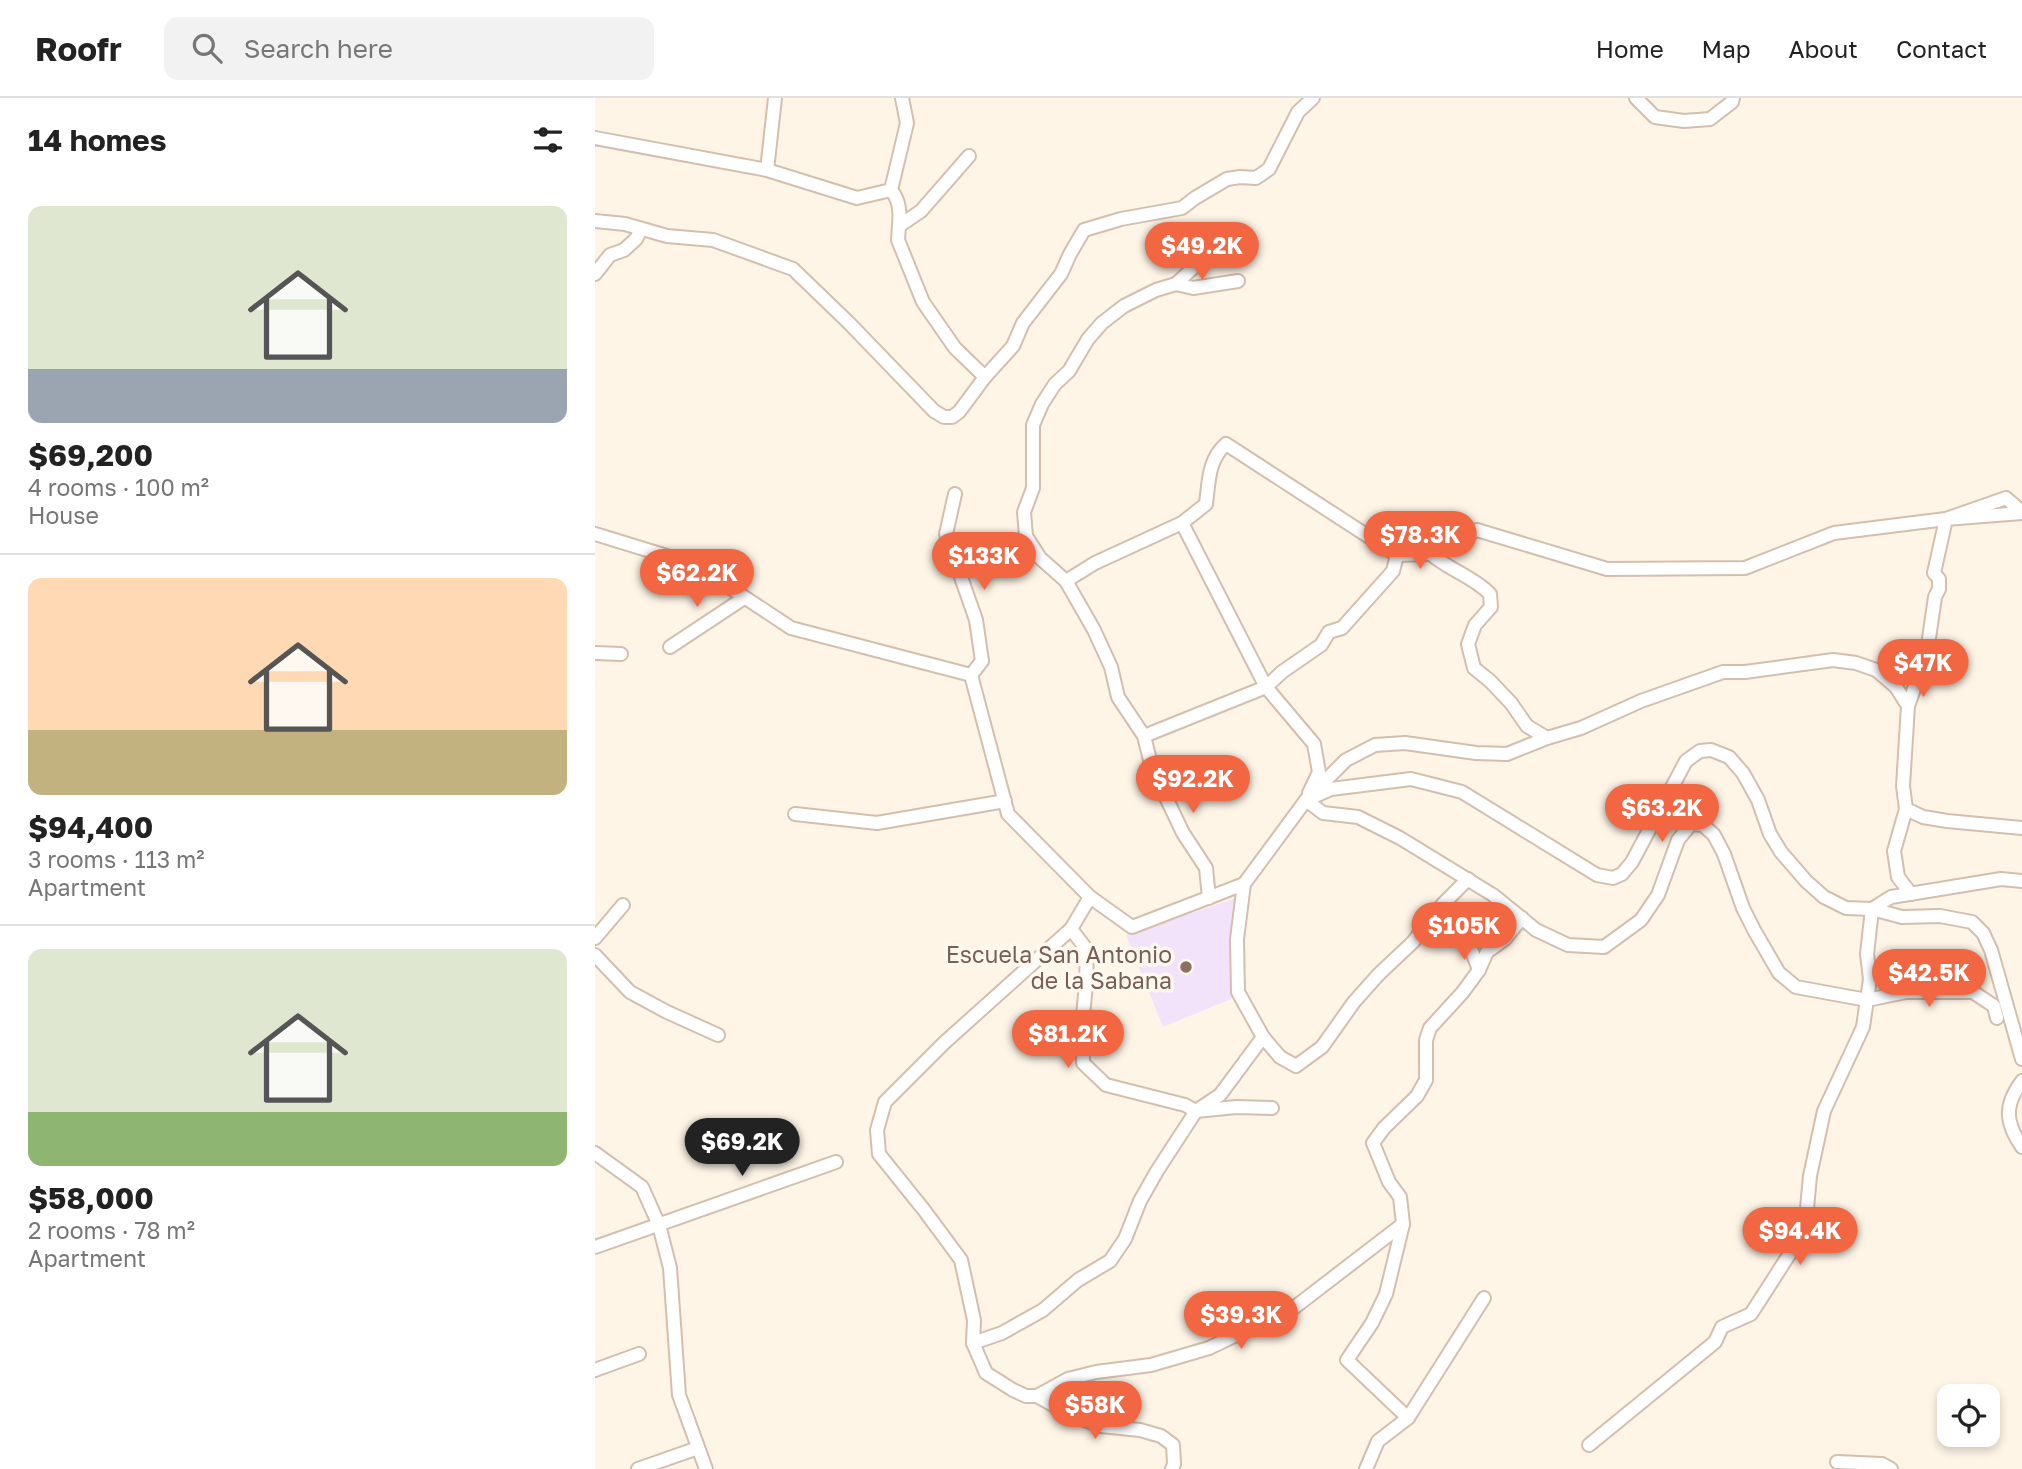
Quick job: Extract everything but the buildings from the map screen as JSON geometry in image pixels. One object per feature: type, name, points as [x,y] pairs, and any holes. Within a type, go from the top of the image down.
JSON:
[{"type":"street","points":[[767,170],[775,98]]},
{"type":"street","points":[[891,190],[907,123],[902,98]]},
{"type":"street","points":[[595,221],[625,224],[667,236],[713,240],[793,269],[934,411],[944,417],[952,417],[1013,346],[1023,323],[1061,274],[1084,230],[1121,219],[1182,208],[1227,179],[1256,178],[1269,169],[1298,112],[1313,98]]},
{"type":"street","points":[[1636,98],[1655,117],[1683,121],[1710,119],[1733,98]]},
{"type":"street","points":[[595,138],[767,170],[857,198],[891,190]]},
{"type":"street","points":[[899,226],[921,211],[969,156]]},
{"type":"street","points":[[891,190],[897,197],[900,211],[898,240],[923,302],[955,348],[985,377]]},
{"type":"street","points":[[595,274],[610,255],[624,250],[636,239],[641,229]]},
{"type":"street","points":[[1209,898],[1206,868],[1184,833],[1152,768],[1144,736],[1118,697],[1111,667],[1094,630],[1066,582],[1040,558],[1026,536],[1024,512],[1033,488],[1033,425],[1048,394],[1069,371],[1088,339],[1102,323],[1124,306],[1156,290],[1176,284],[1196,265],[1215,258]]},
{"type":"street","points":[[1176,284],[1193,288],[1238,281]]},
{"type":"street","points":[[1066,582],[1095,563],[1182,523],[1206,503],[1209,471],[1218,451],[1226,444],[1397,555],[1431,554],[1477,530],[1607,569],[1745,568],[1834,533],[1946,519],[2006,498],[2022,512]]},
{"type":"street","points":[[955,495],[946,534],[977,620],[982,661],[971,675]]},
{"type":"street","points":[[1911,894],[1898,877],[1895,851],[1906,809],[1903,786],[1908,706],[1927,652],[1935,597],[1939,589],[1939,579],[1934,573],[1946,519]]},
{"type":"street","points":[[1182,523],[1266,687],[1314,744],[1319,772],[1306,800]]},
{"type":"street","points":[[595,534],[696,565],[791,628],[971,675]]},
{"type":"street","points":[[1431,554],[1443,565],[1482,586],[1490,594],[1491,607],[1475,625],[1468,644],[1474,668],[1490,681],[1527,726],[1547,738]]},
{"type":"street","points":[[1144,736],[1266,687],[1282,671],[1321,645],[1329,632],[1342,628],[1393,571],[1397,555]]},
{"type":"street","points":[[670,647],[744,598]]},
{"type":"street","points":[[595,653],[621,654]]},
{"type":"street","points":[[1479,970],[1468,940],[1456,931],[1431,927],[1379,974],[1354,1002],[1322,1047],[1296,1066],[1280,1057],[1263,1037],[1238,992],[1237,939],[1244,884],[1306,800],[1346,760],[1375,746],[1405,743],[1476,753],[1507,754],[1581,728],[1687,683],[1723,672],[1745,672],[1833,660],[1856,663],[1876,670],[1896,687],[1908,706]]},
{"type":"street","points":[[971,675],[1008,814],[1090,897],[1132,927],[1244,884]]},
{"type":"street","points":[[1306,800],[1331,789],[1411,779],[1462,792],[1564,857],[1597,875],[1613,878],[1622,874],[1632,862],[1686,761],[1700,751],[1711,750],[1729,757],[1743,773],[1758,800],[1770,834],[1781,852],[1824,897],[1846,908],[1873,909],[1902,917],[1940,916],[1972,922],[1983,933],[1991,950],[2022,1059]]},
{"type":"street","points":[[1306,800],[1323,813],[1358,817],[1379,827],[1493,895],[1536,930],[1568,945],[1604,947],[1641,920],[1658,895],[1678,840],[1691,824],[1703,825],[1714,835],[1724,854],[1743,908],[1779,972],[1796,987],[1867,1000],[1906,992],[1973,992],[1994,1006],[1997,1018]]},
{"type":"street","points":[[795,814],[877,823],[1005,801]]},
{"type":"street","points":[[1906,809],[1935,819],[2022,828]]},
{"type":"street","points":[[2007,828],[2022,816]]},
{"type":"street","points":[[1413,942],[1443,904],[1468,879]]},
{"type":"street","points":[[1589,1445],[1715,1342],[1722,1327],[1751,1314],[1805,1230],[1810,1176],[1824,1111],[1863,1027],[1870,979],[1867,954],[1873,909],[1891,897],[2001,879],[2022,881]]},
{"type":"street","points":[[1090,897],[1070,929],[944,1043],[885,1102],[877,1130],[879,1154],[925,1210],[961,1260],[974,1320],[974,1343],[986,1373],[1019,1393],[1037,1396],[1072,1415],[1101,1426],[1140,1430],[1161,1436],[1173,1445],[1172,1469]]},
{"type":"street","points":[[595,938],[623,905]]},
{"type":"street","points":[[1408,1418],[1347,1360],[1372,1323],[1386,1294],[1402,1224],[1400,1197],[1389,1182],[1373,1143],[1384,1128],[1417,1096],[1426,1080],[1426,1040],[1430,1028],[1463,992],[1479,970],[1487,952],[1505,939],[1522,918]]},
{"type":"street","points":[[1070,929],[1087,950],[1081,1025],[1083,1063],[1106,1085],[1185,1105],[1196,1111],[1236,1107],[1272,1108]]},
{"type":"street","points":[[595,955],[630,992],[718,1035]]},
{"type":"street","points":[[974,1343],[1002,1333],[1043,1310],[1078,1280],[1110,1261],[1125,1238],[1140,1201],[1157,1171],[1196,1111],[1220,1095],[1263,1037]]},
{"type":"street","points":[[2022,1081],[2009,1102],[2010,1130],[2022,1146]]},
{"type":"street","points":[[595,1153],[642,1188],[659,1226],[670,1268],[679,1395],[706,1469]]},
{"type":"street","points":[[595,1247],[836,1162]]},
{"type":"street","points":[[1037,1396],[1067,1379],[1097,1371],[1151,1365],[1209,1348],[1295,1307],[1402,1224]]},
{"type":"street","points":[[1366,1469],[1378,1441],[1408,1418],[1484,1298]]},
{"type":"street","points":[[595,1370],[639,1354]]},
{"type":"street","points":[[638,1469],[698,1448]]},
{"type":"street","points":[[1837,1462],[1884,1467]]},
{"type":"shaded area","name":"Escuela San Antonio de la Sabana","points":[[1236,898],[1231,999],[1163,1027],[1126,935]]},
{"type":"place","name":"Escuela San Antonio de la Sabana","points":[[1186,967]]}]
